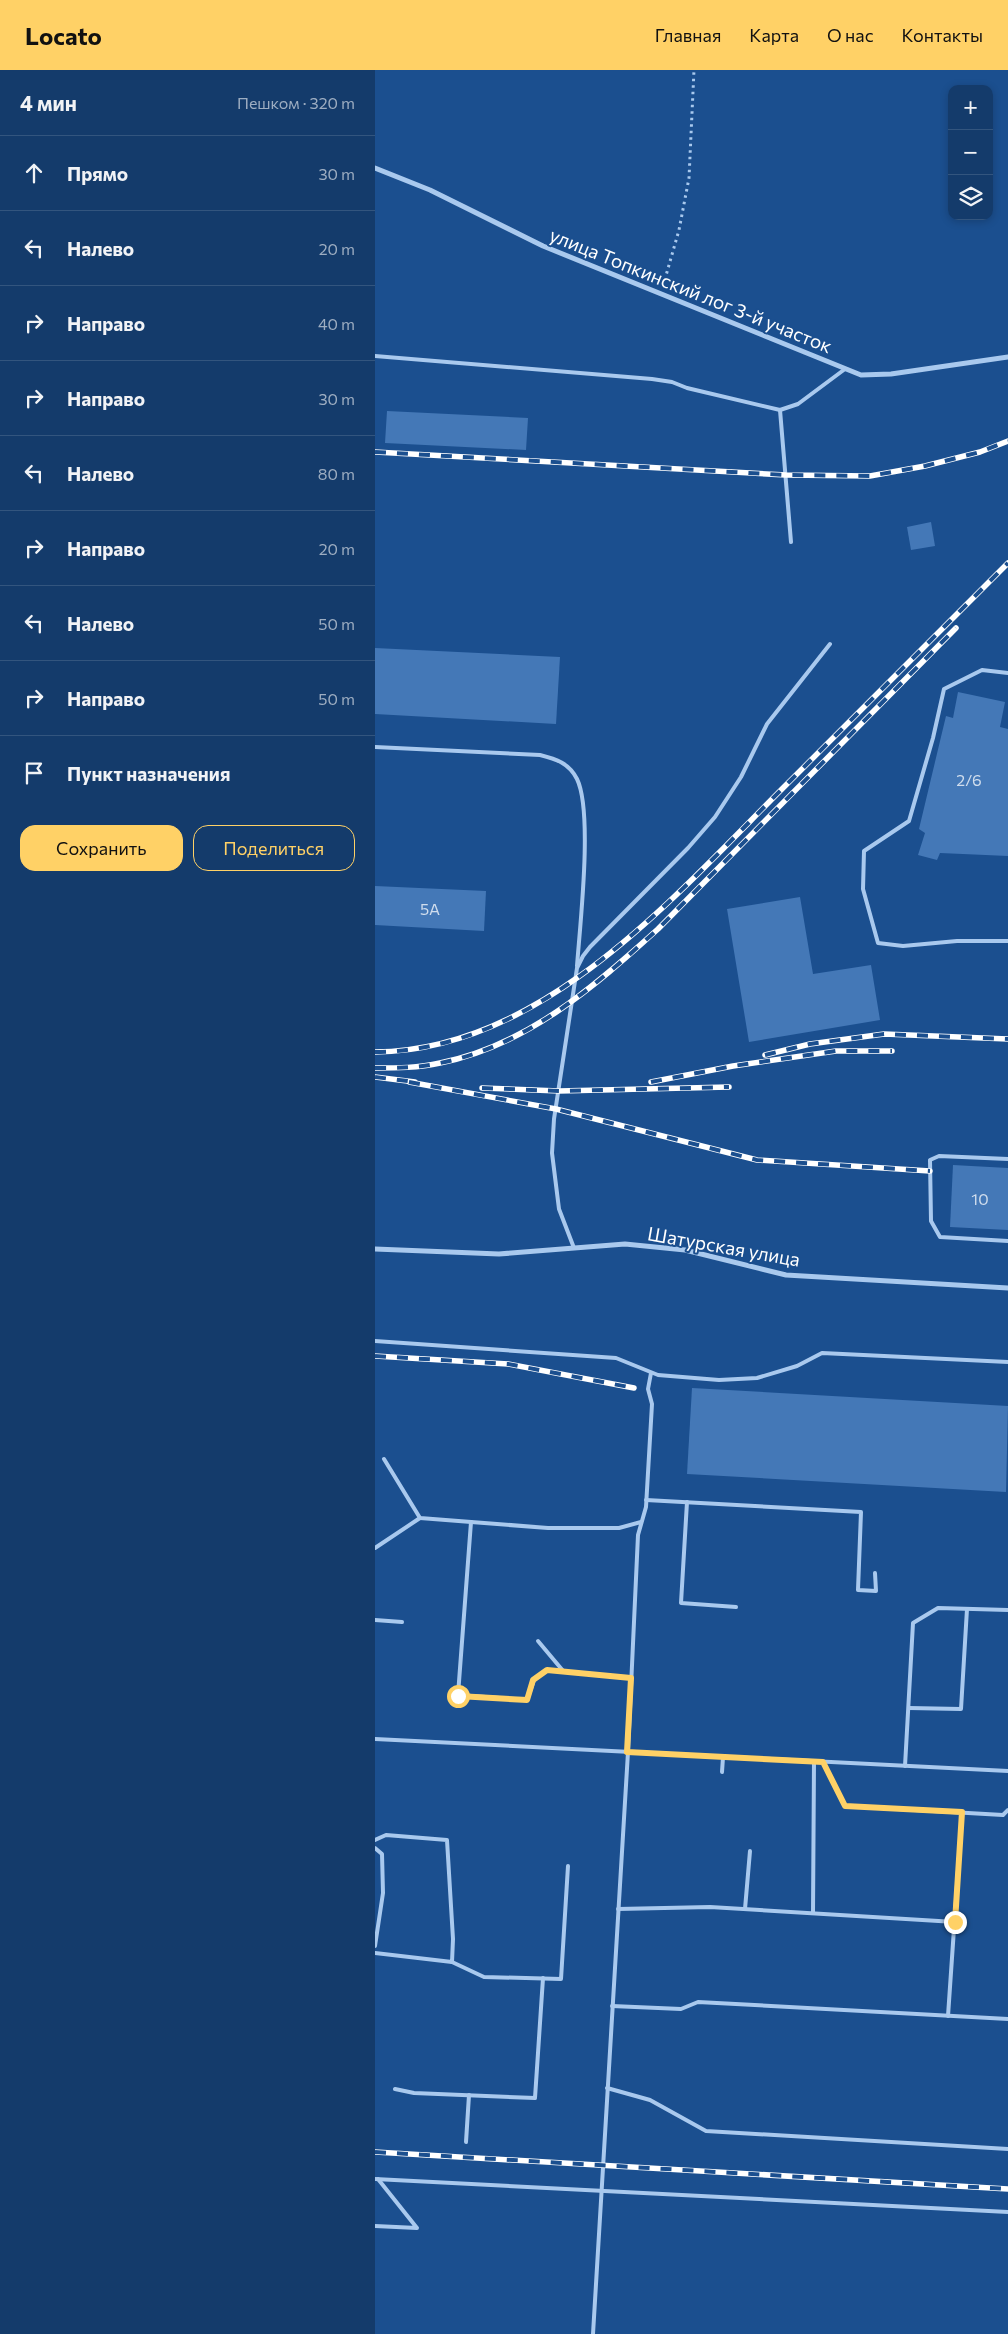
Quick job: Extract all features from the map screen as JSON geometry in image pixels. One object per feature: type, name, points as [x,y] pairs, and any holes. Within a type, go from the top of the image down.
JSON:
[{"type":"street","name":"улица Топкинский лог 3-й участок","points":[[375,168],[430,190],[543,246],[861,375],[891,374],[1008,358]]},
{"type":"street","name":"Шатурская улица","points":[[375,1249],[499,1254],[633,1245],[685,1250],[786,1275],[1008,1288]]},
{"type":"lane","points":[[375,356],[659,380],[780,410],[798,404],[845,370]]},
{"type":"lane","points":[[780,410],[791,542]]},
{"type":"lane","points":[[577,968],[590,947],[688,848],[715,817],[741,777],[767,724],[831,644]]},
{"type":"lane","points":[[1008,673],[982,670],[944,689],[933,738],[909,821],[864,851],[863,889],[878,943],[903,946],[957,941],[1008,941]]},
{"type":"lane","points":[[375,748],[540,755],[556,759],[567,765],[577,778],[581,789],[583,806],[584,843],[577,968],[554,1119],[552,1153],[559,1209],[574,1248]]},
{"type":"lane","points":[[1008,1159],[939,1156],[930,1160],[931,1221],[940,1237],[1008,1241]]},
{"type":"lane","points":[[375,1341],[616,1358],[651,1373],[719,1380],[757,1378],[797,1366],[822,1353],[1008,1362]]},
{"type":"lane","points":[[593,2334],[638,1535],[646,1500],[652,1404],[648,1389],[651,1373]]},
{"type":"lane","points":[[384,1459],[420,1518]]},
{"type":"lane","points":[[646,1500],[861,1512],[858,1590],[876,1591],[875,1573]]},
{"type":"lane","points":[[687,1502],[681,1603],[736,1607]]},
{"type":"lane","points":[[375,1548],[420,1518],[547,1528],[619,1528],[641,1522]]},
{"type":"lane","points":[[471,1522],[458,1696],[527,1700],[533,1680],[547,1670],[631,1678]]},
{"type":"lane","points":[[905,1766],[913,1623],[938,1608],[1008,1610]]},
{"type":"lane","points":[[909,1708],[961,1709],[967,1609]]},
{"type":"lane","points":[[375,1620],[403,1622]]},
{"type":"lane","points":[[538,1641],[564,1672]]},
{"type":"lane","points":[[375,1739],[1008,1771]]},
{"type":"lane","points":[[722,1772],[723,1756]]},
{"type":"lane","points":[[813,1913],[814,1761]]},
{"type":"lane","points":[[823,1762],[845,1806],[1003,1815],[1008,1810]]},
{"type":"lane","points":[[948,2016],[962,1812]]},
{"type":"lane","points":[[375,1840],[386,1836],[447,1840],[453,1939],[452,1962]]},
{"type":"lane","points":[[375,1848],[383,1854],[383,1893],[375,1946]]},
{"type":"lane","points":[[745,1909],[750,1851]]},
{"type":"lane","points":[[375,1953],[452,1962],[484,1977],[561,1979],[568,1866]]},
{"type":"lane","points":[[618,1909],[710,1907],[955,1922]]},
{"type":"lane","points":[[395,2089],[414,2093],[535,2098],[543,1978]]},
{"type":"lane","points":[[612,2006],[681,2009],[699,2002],[1008,2019]]},
{"type":"lane","points":[[607,2088],[650,2100],[706,2131],[1008,2149]]},
{"type":"lane","points":[[466,2142],[469,2095]]},
{"type":"lane","points":[[376,2179],[1008,2212]]},
{"type":"lane","points":[[375,2226],[417,2228],[376,2179]]},
{"type":"path","points":[[660,295],[679,230],[689,178],[694,70]]},
{"type":"building","points":[[387,411],[528,418],[526,450],[385,443]]},
{"type":"building","points":[[931,522],[935,546],[911,550],[907,527]]},
{"type":"building","points":[[375,648],[560,657],[556,724],[375,714]]},
{"type":"building","points":[[958,692],[1005,702],[1000,727],[1008,729],[1008,856],[940,853],[937,860],[918,855],[925,833],[919,829],[946,716],[953,718]]},
{"type":"building","points":[[375,886],[486,891],[484,931],[375,925]]},
{"type":"building","points":[[800,897],[813,974],[871,965],[880,1020],[749,1042],[727,909]]},
{"type":"building","points":[[953,1165],[1008,1168],[1008,1230],[950,1227]]},
{"type":"building","points":[[692,1388],[1008,1406],[1006,1492],[687,1474]]},
{"type":"railway","points":[[375,452],[786,475],[870,476],[925,466],[980,452],[1008,441]]},
{"type":"railway","points":[[375,1052],[437,1045],[496,1025],[552,995],[605,957],[655,915],[702,870],[1008,563]]},
{"type":"railway","points":[[375,1068],[424,1066],[471,1055],[501,1043],[530,1028],[584,992],[658,929],[956,628]]},
{"type":"railway","points":[[765,1055],[810,1044],[884,1034],[1008,1039]]},
{"type":"railway","points":[[651,1082],[733,1066],[836,1051],[892,1051]]},
{"type":"railway","points":[[375,1077],[415,1082]]},
{"type":"railway","points":[[409,1082],[556,1109],[757,1160],[930,1171]]},
{"type":"railway","points":[[482,1088],[559,1091],[729,1087]]},
{"type":"railway","points":[[375,1356],[508,1364],[634,1388]]},
{"type":"railway","points":[[375,2152],[1008,2189]]},
{"type":"route","points":[[458,1696],[527,1700],[533,1680],[547,1670],[631,1678],[627,1752],[823,1762],[845,1806],[962,1812],[955,1922]]}]
